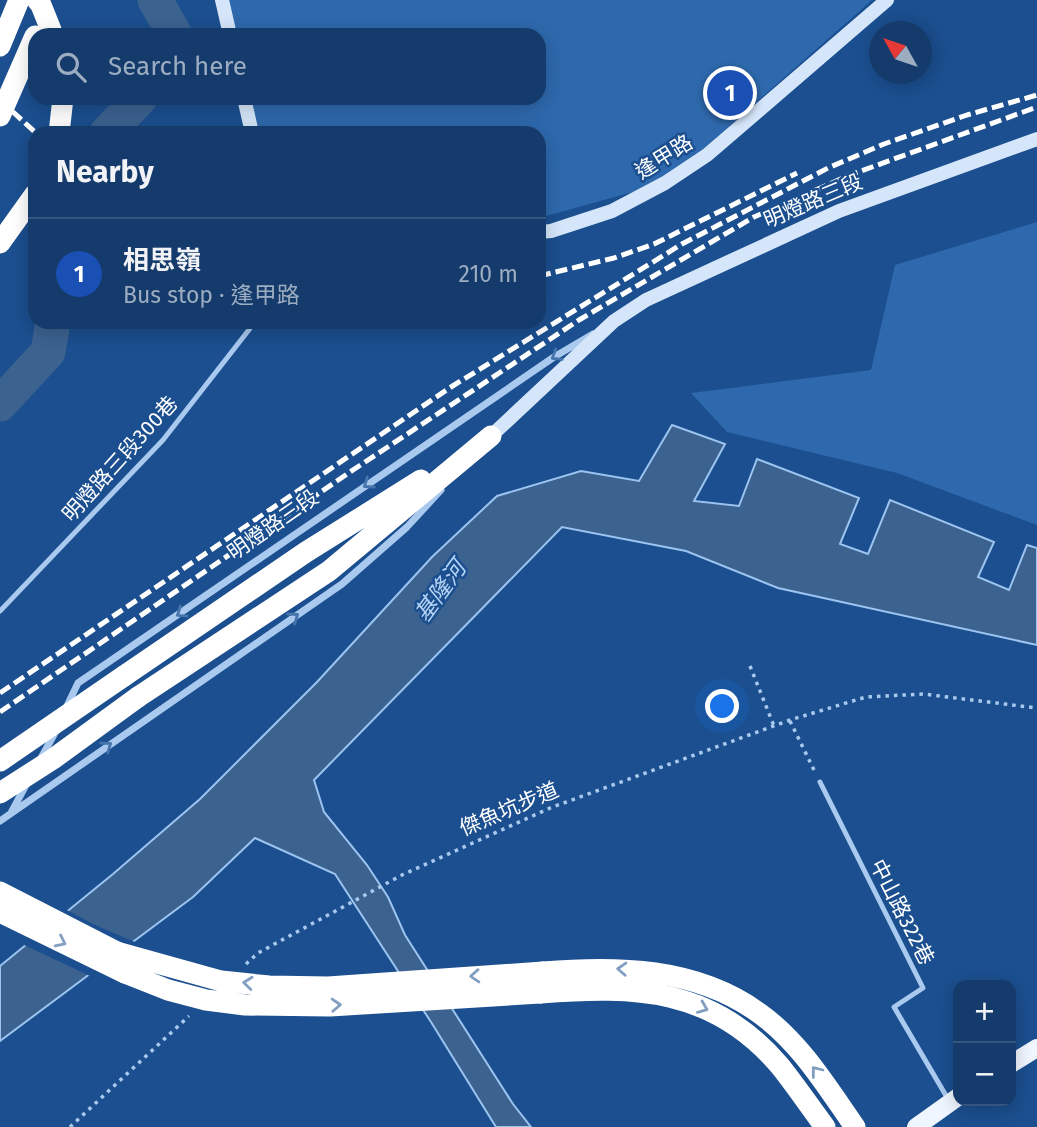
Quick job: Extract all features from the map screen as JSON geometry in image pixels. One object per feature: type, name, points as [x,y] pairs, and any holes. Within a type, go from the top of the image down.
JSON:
[{"type":"highway","points":[[0,46],[19,0]]},
{"type":"highway","points":[[37,0],[50,28]]},
{"type":"highway","points":[[38,28],[49,0]]},
{"type":"highway","points":[[0,116],[28,51]]},
{"type":"highway","points":[[60,126],[62,105]]},
{"type":"highway","points":[[0,243],[28,204]]},
{"type":"highway","points":[[0,761],[306,552],[491,436]]},
{"type":"highway","points":[[0,793],[53,759],[138,697],[329,571],[491,436]]},
{"type":"highway","points":[[0,892],[117,952],[221,981],[270,986],[541,982],[587,989],[673,996],[712,1010],[748,1035],[779,1065],[825,1127]]},
{"type":"highway","points":[[0,912],[125,974],[167,990],[206,1000],[245,1005],[330,1006],[541,982],[604,968],[654,971],[693,981],[759,1012],[815,1069],[855,1127]]},
{"type":"main road","points":[[1016,1061],[1037,1048]]},
{"type":"main road","points":[[916,1127],[953,1100]]},
{"type":"street","points":[[222,0],[228,28]]},
{"type":"street","name":"逢甲路","points":[[546,231],[612,211],[665,183],[707,155],[887,0]]},
{"type":"street","points":[[246,105],[250,126]]},
{"type":"street","name":"明燈路三段","points":[[11,813],[55,732],[78,682],[554,357],[646,300],[839,211],[1037,139]]},
{"type":"street","name":"明燈路三段","points":[[0,821],[342,584],[407,527],[491,436],[614,321]]},
{"type":"street","points":[[55,732],[52,750],[57,758],[83,763]]},
{"type":"lane","name":"明燈路三段300巷","points":[[0,611],[163,440],[250,329]]},
{"type":"lane","name":"中山路322巷","points":[[820,782],[923,988],[894,1007],[953,1097]]},
{"type":"path","points":[[750,666],[774,726]]},
{"type":"path","name":"傑魚坑步道","points":[[238,971],[258,953],[402,875],[550,807],[790,720],[866,697],[923,694],[1037,708]]},
{"type":"path","points":[[790,720],[820,782]]},
{"type":"path","points":[[70,1127],[198,1008]]},
{"type":"shaded area","points":[[218,0],[872,0],[665,183],[546,216],[546,126],[257,126],[251,105],[546,105],[546,28],[227,28]]},
{"type":"shaded area","points":[[1037,222],[1037,525],[897,473],[727,432],[691,393],[871,370],[895,265]]},
{"type":"water","name":"基隆河","points":[[672,425],[725,444],[694,501],[739,506],[757,459],[859,498],[840,544],[868,554],[890,500],[994,542],[978,577],[1009,590],[1027,545],[1037,548],[1037,645],[778,588],[686,551],[562,527],[314,780],[324,812],[367,865],[388,897],[405,935],[513,1104],[531,1127],[496,1127],[335,874],[255,838],[193,897],[0,1041],[0,966],[200,799],[317,682],[432,557],[497,496],[581,471],[639,481]]},
{"type":"pier","points":[[65,909],[137,943],[92,977],[22,944]]},
{"type":"waterway","points":[[155,0],[171,28]]},
{"type":"waterway","points":[[114,126],[133,105]]},
{"type":"waterway","points":[[0,404],[48,352],[52,329]]},
{"type":"railway","points":[[546,328],[682,244],[828,168],[884,144],[967,115],[1037,95]]},
{"type":"railway","points":[[0,100],[28,126]]},
{"type":"railway","points":[[0,712],[350,472],[579,320],[754,217],[850,175],[1037,107]]},
{"type":"railway","points":[[546,274],[614,258],[654,244],[797,173]]},
{"type":"railway","points":[[0,693],[451,387],[545,329]]},
{"type":"place","name":"相思嶺","points":[[730,93]]}]
